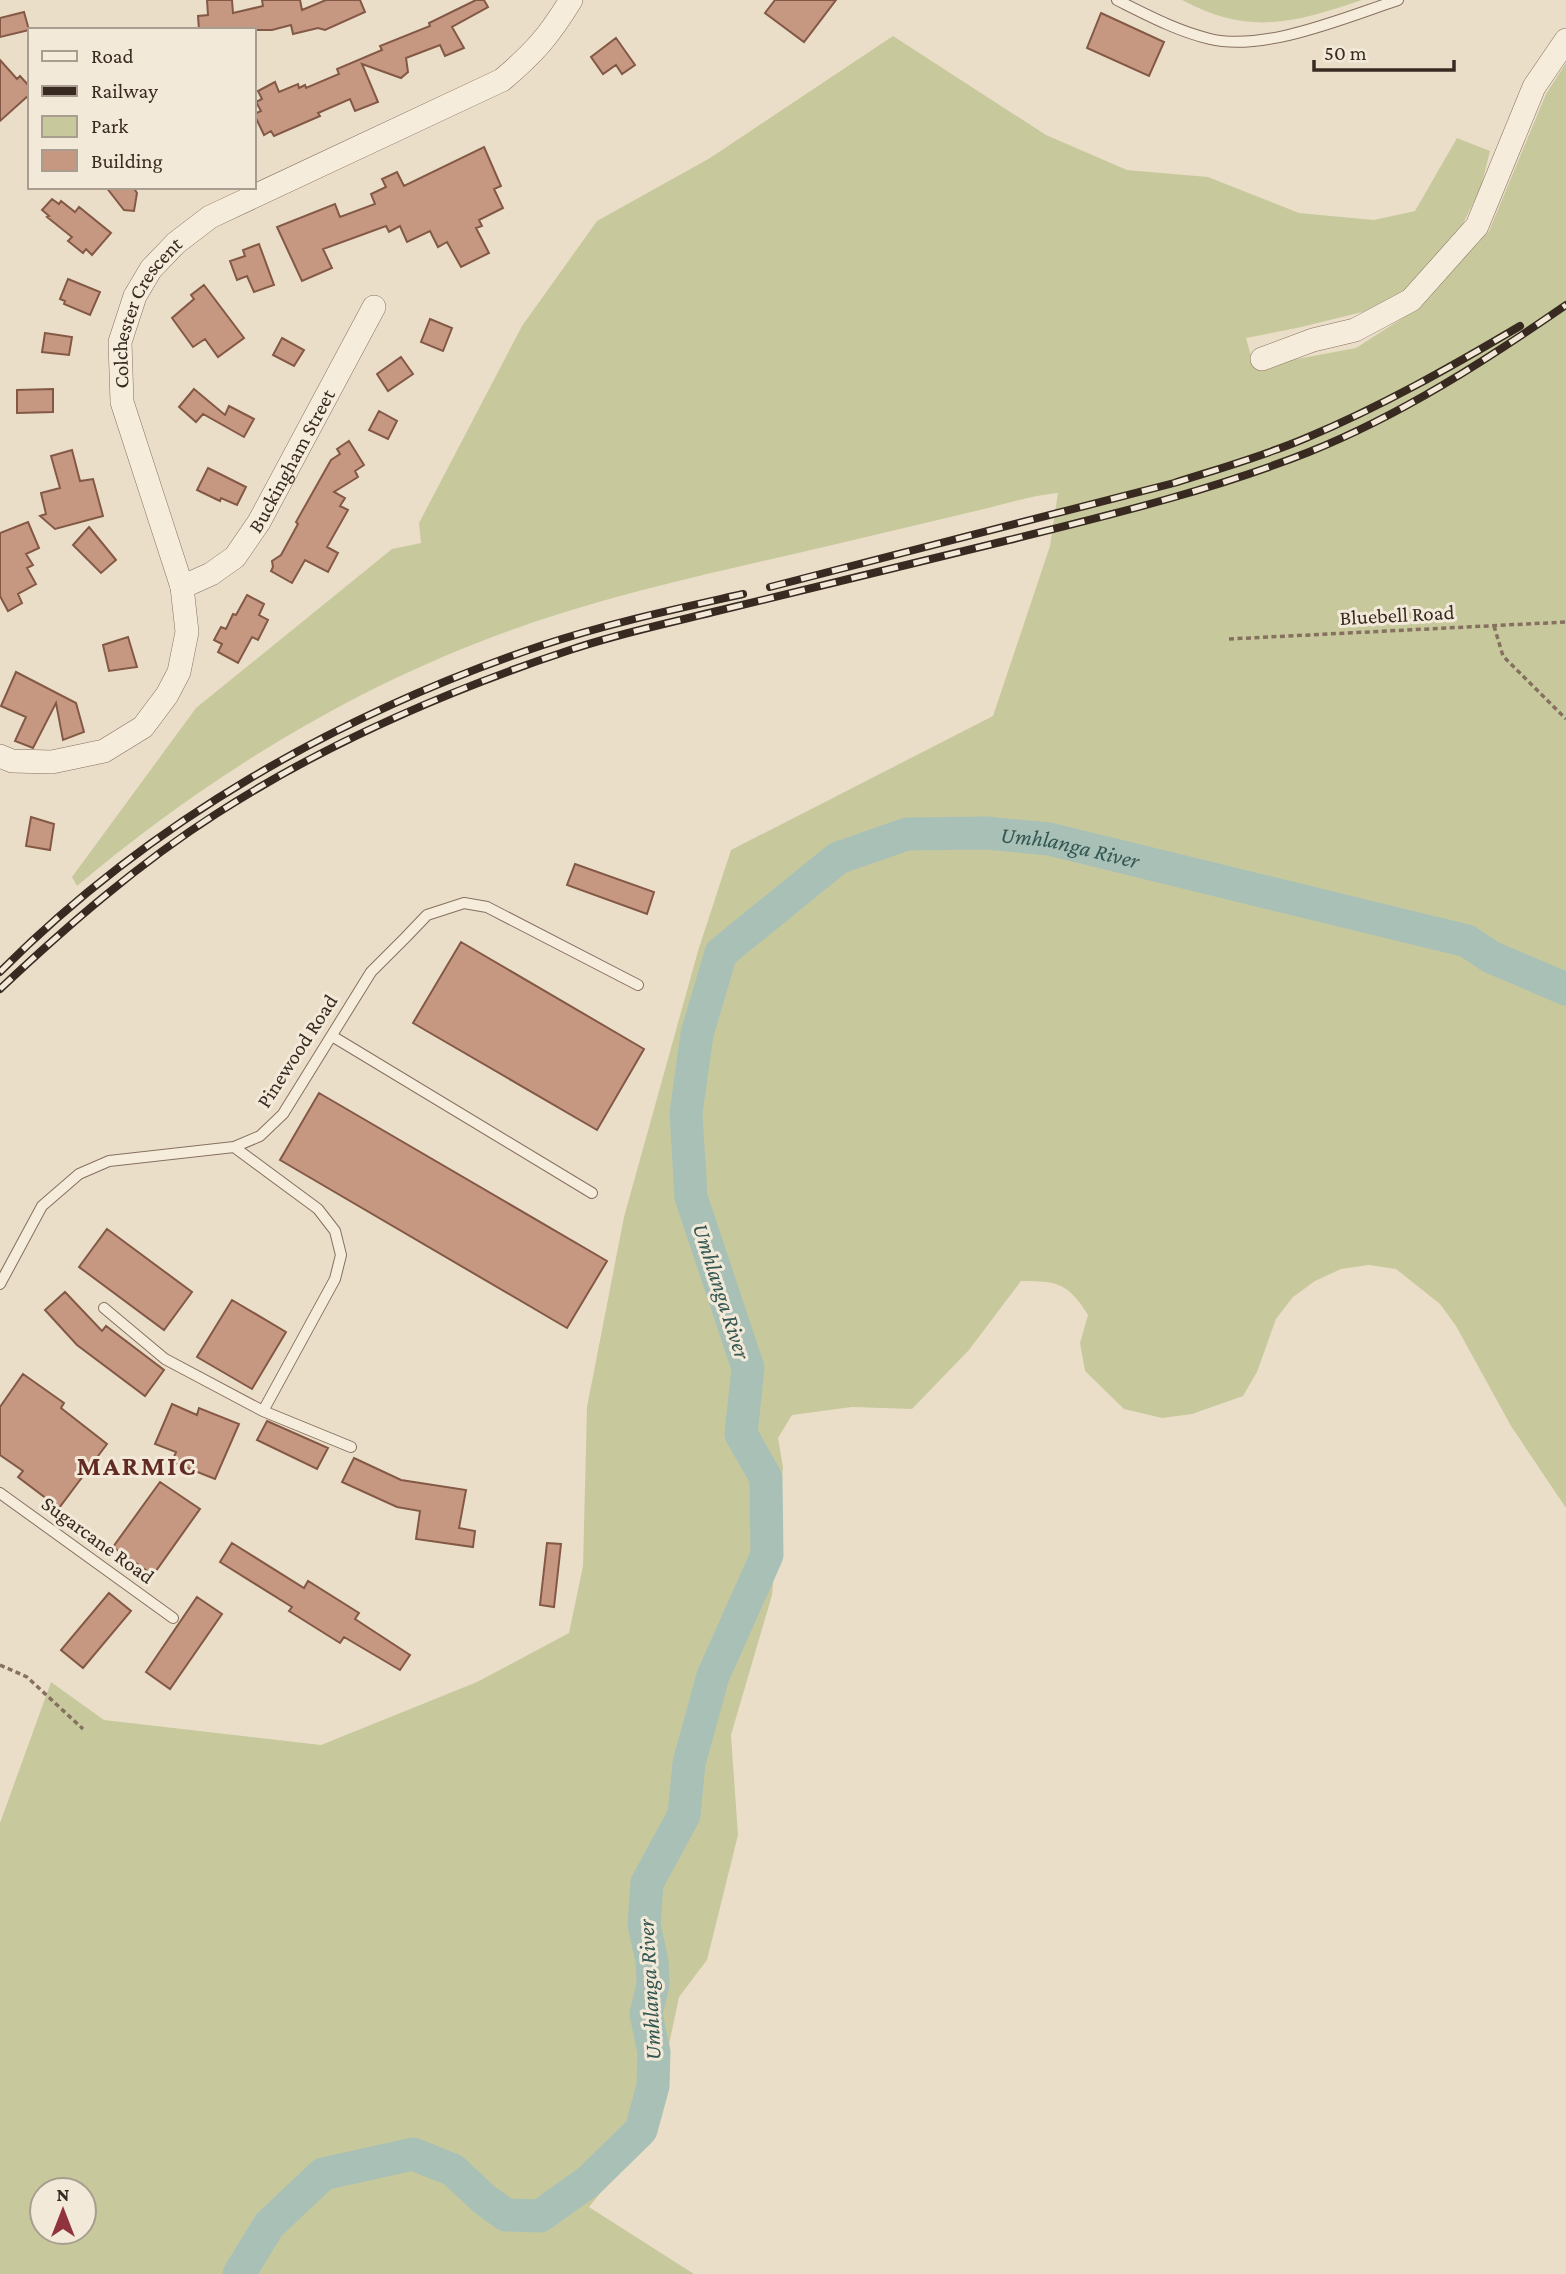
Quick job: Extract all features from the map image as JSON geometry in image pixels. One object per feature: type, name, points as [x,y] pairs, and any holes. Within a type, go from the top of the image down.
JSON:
[{"type":"street","name":"Colchester Crescent","points":[[0,756],[12,761],[52,762],[104,751],[143,727],[167,695],[179,672],[187,632],[182,587],[122,402],[120,342],[135,296],[151,269],[176,243],[210,217],[502,80],[551,33],[571,0]]},
{"type":"street","points":[[1262,359],[1313,340],[1355,330],[1411,300],[1477,226],[1534,88],[1566,40]]},
{"type":"street","name":"Buckingham Street","points":[[182,587],[211,574],[235,556],[253,531],[374,307]]},
{"type":"lane","points":[[1117,0],[1176,29],[1213,40],[1238,41],[1272,38],[1302,31],[1398,0]]},
{"type":"lane","name":"Pinewood Road","points":[[0,1284],[42,1206],[79,1174],[109,1161],[234,1147],[260,1136],[283,1114],[372,972],[427,915],[464,903],[487,907],[638,985]]},
{"type":"lane","points":[[332,1036],[592,1193]]},
{"type":"lane","points":[[234,1147],[318,1209],[335,1231],[341,1255],[335,1279],[263,1411]]},
{"type":"lane","points":[[104,1308],[165,1359],[263,1411],[351,1447]]},
{"type":"lane","name":"Sugarcane Road","points":[[0,1493],[173,1618]]},
{"type":"path","name":"Bluebell Road","points":[[1229,639],[1566,622]]},
{"type":"path","points":[[1494,626],[1503,656],[1566,719]]},
{"type":"path","points":[[0,1665],[27,1677],[83,1729]]},
{"type":"green space","points":[[1182,0],[1362,0],[1293,20],[1250,22],[1206,11]]},
{"type":"green space","points":[[893,36],[1046,135],[1127,170],[1208,177],[1299,213],[1374,220],[1415,211],[1457,138],[1490,151],[1481,187],[1456,238],[1421,280],[1387,306],[1246,338],[1254,367],[1356,348],[1412,312],[1489,231],[1546,94],[1566,63],[1566,1508],[1511,1426],[1456,1326],[1440,1304],[1396,1269],[1369,1265],[1341,1269],[1315,1281],[1293,1297],[1276,1319],[1257,1372],[1243,1396],[1192,1414],[1162,1418],[1124,1409],[1085,1371],[1080,1343],[1088,1315],[1068,1290],[1053,1283],[1021,1281],[969,1350],[912,1409],[852,1407],[792,1415],[778,1438],[783,1467],[772,1595],[731,1735],[738,1835],[707,1960],[679,1997],[655,2111],[634,2151],[589,2207],[694,2274],[0,2274],[0,1823],[51,1682],[104,1720],[321,1745],[477,1682],[569,1633],[583,1566],[587,1407],[624,1217],[698,951],[731,850],[993,716],[1050,546],[1058,493],[661,585],[562,613],[495,636],[367,692],[306,725],[188,800],[77,886],[72,877],[196,708],[392,549],[421,543],[419,523],[522,326],[597,221],[710,158]]},
{"type":"building","points":[[207,0],[232,0],[233,13],[263,6],[262,0],[300,0],[302,10],[326,0],[360,0],[365,12],[325,30],[318,28],[293,34],[291,25],[272,30],[199,28],[198,16],[208,15]]},
{"type":"building","points":[[476,0],[484,0],[488,7],[452,27],[464,48],[445,56],[440,45],[406,58],[408,72],[401,78],[362,64],[378,102],[355,111],[350,99],[318,113],[320,116],[274,136],[271,131],[264,135],[256,118],[256,113],[261,111],[256,102],[262,99],[258,91],[275,82],[279,92],[298,84],[299,88],[305,85],[306,88],[339,74],[337,69],[382,50],[380,46],[430,26],[429,23]]},
{"type":"building","points":[[775,0],[836,0],[804,42],[765,13]]},
{"type":"building","points":[[24,12],[28,30],[0,37],[0,18]]},
{"type":"building","points":[[1101,13],[1164,42],[1149,76],[1087,48]]},
{"type":"building","points":[[616,38],[635,65],[622,74],[616,65],[603,74],[591,57]]},
{"type":"building","points":[[0,60],[17,79],[20,76],[28,85],[28,96],[0,121]]},
{"type":"building","points":[[484,147],[501,186],[494,189],[503,208],[479,220],[482,226],[476,228],[489,253],[461,267],[447,242],[438,247],[430,231],[407,242],[400,226],[389,232],[386,226],[323,249],[332,268],[302,281],[277,227],[335,204],[340,217],[375,204],[371,194],[386,187],[382,179],[397,172],[404,186]]},
{"type":"building","points":[[108,189],[134,189],[137,193],[134,211],[124,210]]},
{"type":"building","points":[[52,199],[59,204],[61,201],[75,212],[79,207],[111,233],[92,255],[86,249],[83,253],[68,241],[72,237],[42,210]]},
{"type":"building","points":[[259,244],[274,285],[254,292],[247,276],[237,280],[230,261],[245,256],[243,250]]},
{"type":"building","points":[[68,279],[100,292],[90,315],[64,304],[65,301],[60,299]]},
{"type":"building","points":[[204,285],[244,338],[218,357],[205,339],[193,347],[172,318],[194,299],[191,295]]},
{"type":"building","points":[[430,319],[452,328],[443,351],[421,342]]},
{"type":"building","points":[[45,333],[72,337],[69,355],[42,352]]},
{"type":"building","points":[[282,338],[304,350],[294,366],[273,355]]},
{"type":"building","points":[[401,357],[413,374],[388,391],[377,374]]},
{"type":"building","points":[[53,389],[53,412],[17,413],[17,390]]},
{"type":"building","points":[[194,389],[225,415],[229,406],[254,419],[244,437],[203,414],[196,422],[179,407]]},
{"type":"building","points":[[379,411],[397,421],[388,439],[369,430]]},
{"type":"building","points":[[349,441],[364,465],[355,471],[358,477],[334,492],[345,498],[340,506],[348,510],[327,547],[338,553],[328,572],[305,560],[292,583],[271,571],[272,561],[281,555],[331,460],[340,454],[337,449]]},
{"type":"building","points":[[72,450],[80,481],[93,479],[103,516],[55,529],[40,516],[46,514],[41,493],[60,488],[51,456]]},
{"type":"building","points":[[208,468],[246,487],[237,505],[221,498],[220,501],[197,490]]},
{"type":"building","points":[[28,522],[39,548],[26,554],[33,565],[27,568],[36,584],[18,594],[22,603],[8,611],[0,596],[0,533]]},
{"type":"building","points":[[89,527],[116,560],[101,573],[73,545]]},
{"type":"building","points":[[247,595],[264,604],[259,615],[268,620],[258,640],[252,637],[238,663],[218,652],[222,644],[214,640],[221,627],[226,629]]},
{"type":"building","points":[[128,637],[137,667],[109,671],[103,645]]},
{"type":"building","points":[[16,672],[76,703],[84,732],[63,740],[56,703],[33,748],[15,741],[26,717],[1,706]]},
{"type":"building","points":[[31,817],[54,824],[50,850],[26,846]]},
{"type":"building","points":[[575,864],[654,892],[647,914],[567,885]]},
{"type":"building","points":[[461,942],[644,1049],[597,1130],[413,1023]]},
{"type":"building","points":[[319,1093],[607,1261],[567,1328],[280,1160]]},
{"type":"building","points":[[107,1229],[192,1292],[164,1330],[79,1267]]},
{"type":"building","points":[[65,1292],[102,1331],[106,1326],[164,1370],[145,1396],[77,1345],[45,1310]]},
{"type":"building","points":[[232,1300],[286,1332],[252,1389],[197,1357]]},
{"type":"building","points":[[23,1374],[64,1403],[61,1408],[107,1444],[59,1508],[18,1477],[23,1471],[0,1455],[0,1407]]},
{"type":"building","points":[[172,1404],[197,1415],[199,1408],[239,1424],[215,1479],[172,1462],[176,1452],[155,1444]]},
{"type":"building","points":[[267,1421],[328,1448],[317,1469],[257,1440]]},
{"type":"building","points":[[354,1458],[401,1480],[466,1490],[459,1528],[475,1531],[473,1547],[416,1539],[420,1511],[397,1507],[342,1482]]},
{"type":"building","points":[[160,1482],[200,1509],[153,1575],[113,1547]]},
{"type":"building","points":[[232,1543],[304,1588],[308,1581],[359,1613],[355,1619],[410,1655],[400,1670],[344,1637],[340,1643],[289,1611],[292,1607],[220,1562]]},
{"type":"building","points":[[547,1543],[561,1544],[554,1607],[540,1605]]},
{"type":"building","points":[[109,1593],[131,1611],[83,1668],[61,1650]]},
{"type":"building","points":[[197,1597],[222,1614],[170,1689],[146,1672]]},
{"type":"waterway","name":"Umhlanga River","points":[[239,2274],[269,2225],[323,2174],[413,2154],[453,2170],[485,2200],[506,2215],[540,2216],[589,2181],[641,2130],[653,2086],[654,2052],[646,2014],[653,1985],[652,1961],[644,1925],[647,1883],[684,1815],[689,1763],[713,1676],[767,1555],[766,1478],[741,1434],[748,1368],[691,1197],[686,1113],[697,1034],[721,953],[838,858],[907,834],[986,833],[1049,839],[1467,941],[1491,957],[1566,989]]},
{"type":"railway","points":[[0,989],[104,897],[187,833],[300,764],[433,701],[605,639],[1123,511],[1273,466],[1343,437],[1409,404],[1505,346],[1566,305]]},
{"type":"railway","points":[[770,587],[1174,483],[1257,456],[1306,438],[1388,400],[1520,326]]},
{"type":"railway","points":[[0,972],[58,917],[120,866],[252,777],[322,738],[394,703],[543,645],[618,623],[743,594]]},
{"type":"district","name":"MARMIC","points":[[137,1465]]}]
